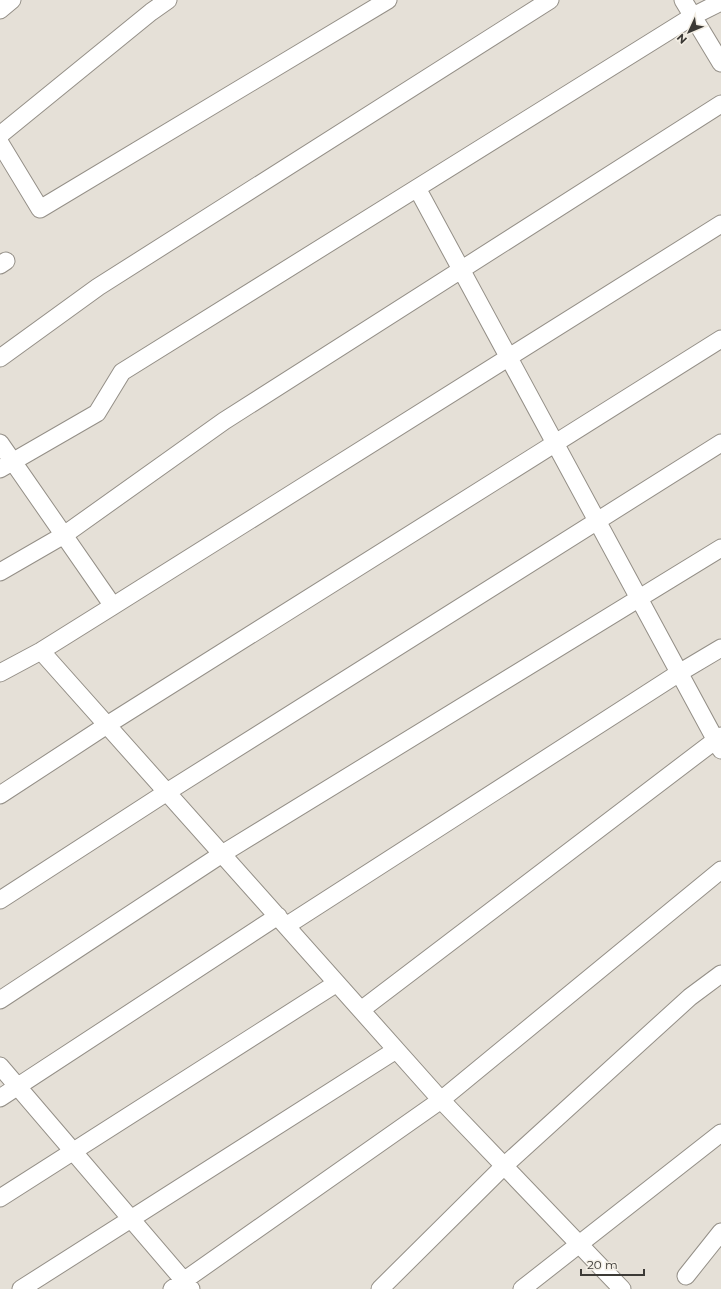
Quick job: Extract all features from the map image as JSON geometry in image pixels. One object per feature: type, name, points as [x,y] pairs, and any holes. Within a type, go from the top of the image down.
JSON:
[{"type":"street","points":[[0,10],[12,0]]},
{"type":"street","points":[[0,135],[151,12],[168,0]]},
{"type":"street","points":[[0,143],[40,209],[388,0]]},
{"type":"street","points":[[0,358],[98,287],[550,0]]},
{"type":"street","points":[[684,0],[721,63]]},
{"type":"street","points":[[7,465],[97,412],[122,372],[693,16],[721,2]]},
{"type":"street","points":[[0,572],[64,535],[224,421],[721,104]]},
{"type":"street","points":[[361,1010],[719,741],[679,673],[417,188]]},
{"type":"street","points":[[0,673],[41,651],[721,224]]},
{"type":"street","points":[[0,795],[107,725],[721,339]]},
{"type":"street","points":[[0,443],[7,465],[64,535],[113,606]]},
{"type":"street","points":[[0,900],[167,792],[721,443]]},
{"type":"street","points":[[0,1000],[222,854],[721,548]]},
{"type":"street","points":[[0,1098],[721,648]]},
{"type":"street","points":[[41,651],[441,1100],[622,1289]]},
{"type":"street","points":[[0,1066],[131,1219],[182,1286],[441,1100],[721,870]]},
{"type":"street","points":[[380,1289],[504,1166],[690,997],[721,974]]},
{"type":"street","points":[[0,1198],[337,983]]},
{"type":"street","points":[[21,1289],[396,1050]]},
{"type":"street","points":[[522,1289],[721,1133]]},
{"type":"street","points":[[686,1276],[721,1232]]}]
